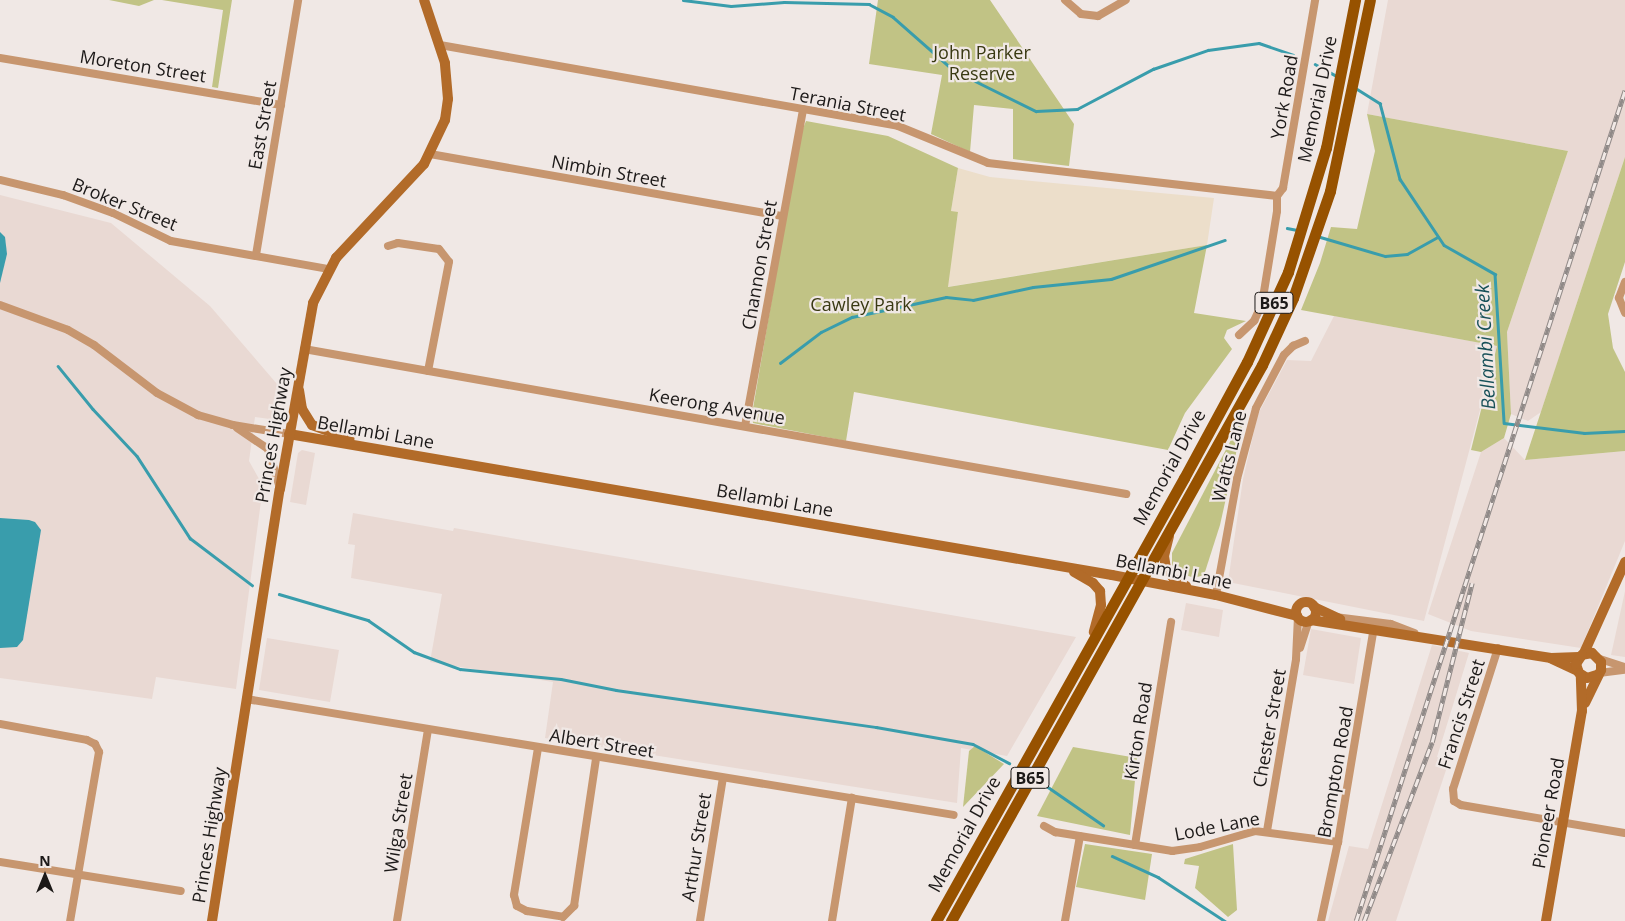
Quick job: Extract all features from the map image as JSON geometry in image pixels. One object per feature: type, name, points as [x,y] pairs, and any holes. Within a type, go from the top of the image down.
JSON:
[{"type":"main road","name":"Princes Highway","points":[[212,921],[280,489],[313,303],[328,269],[430,154],[448,110],[447,79],[440,46],[424,0]]},
{"type":"main road","name":"Memorial Drive","points":[[936,921],[1247,362],[1299,243],[1308,214],[1341,74],[1355,0]]},
{"type":"main road","name":"Memorial Drive","points":[[951,921],[1140,580],[1262,365],[1293,298],[1322,218],[1350,98],[1370,0]]},
{"type":"main road","points":[[298,384],[302,409],[312,424],[391,452]]},
{"type":"main road","name":"Bellambi Lane","points":[[289,434],[1140,580],[1254,603]]},
{"type":"main road","points":[[1179,512],[1167,542],[1164,562],[1174,579],[1198,591]]},
{"type":"main road","points":[[1582,655],[1596,632],[1605,602],[1625,562]]},
{"type":"main road","points":[[1065,567],[1088,579],[1100,590],[1100,613],[1092,640]]},
{"type":"main road","points":[[1254,603],[1308,602],[1335,617],[1360,625]]},
{"type":"main road","points":[[1254,603],[1310,620],[1374,627],[1551,658],[1582,655],[1599,658]]},
{"type":"main road","points":[[1297,616],[1297,607],[1301,603]]},
{"type":"main road","points":[[1310,620],[1315,615],[1314,607]]},
{"type":"main road","name":"Pioneer Road","points":[[1546,921],[1582,711],[1598,674],[1599,658],[1596,632]]},
{"type":"main road","name":"Pioneer Road","points":[[1582,655],[1579,673],[1582,711]]},
{"type":"main road","points":[[1551,658],[1587,678],[1598,674]]},
{"type":"street","name":"East Street","points":[[256,254],[298,0]]},
{"type":"street","points":[[1065,0],[1081,14],[1098,16],[1126,0]]},
{"type":"street","name":"York Road","points":[[1276,196],[1284,188],[1315,0]]},
{"type":"street","name":"Terania Street","points":[[440,46],[898,126],[988,163],[1276,196]]},
{"type":"street","name":"Moreton Street","points":[[0,58],[281,105]]},
{"type":"street","name":"Channon Street","points":[[745,426],[803,109]]},
{"type":"street","name":"Nimbin Street","points":[[430,154],[783,216]]},
{"type":"street","name":"Broker Street","points":[[0,180],[72,198],[113,213],[171,241],[256,254],[328,269]]},
{"type":"street","points":[[1239,334],[1254,321],[1262,304],[1275,228],[1276,196]]},
{"type":"street","points":[[388,246],[398,243],[439,249],[449,262],[428,371]]},
{"type":"street","points":[[1625,282],[1619,298],[1625,312]]},
{"type":"street","points":[[0,305],[68,330],[94,345],[169,400],[198,415],[233,425],[289,434]]},
{"type":"street","name":"Watts Lane","points":[[1216,594],[1237,479],[1256,408],[1284,355],[1305,341]]},
{"type":"street","name":"Keerong Avenue","points":[[304,349],[1126,494]]},
{"type":"street","points":[[233,425],[268,449],[280,489]]},
{"type":"street","points":[[1296,659],[1297,616]]},
{"type":"street","points":[[1335,617],[1391,624],[1418,635]]},
{"type":"street","points":[[1296,659],[1310,620]]},
{"type":"street","name":"Kirton Road","points":[[1136,845],[1171,622]]},
{"type":"street","name":"Brompton Road","points":[[1321,921],[1338,842],[1374,627]]},
{"type":"street","name":"Francis Street","points":[[1498,648],[1453,788],[1452,799],[1461,805],[1562,823]]},
{"type":"street","points":[[1599,658],[1625,669]]},
{"type":"street","name":"Chester Street","points":[[1267,831],[1296,659]]},
{"type":"street","points":[[1598,674],[1625,669]]},
{"type":"street","name":"Albert Street","points":[[246,699],[596,758],[954,815]]},
{"type":"street","points":[[0,724],[87,740],[97,747],[99,757],[70,921]]},
{"type":"street","name":"Wilga Street","points":[[397,921],[428,730]]},
{"type":"street","points":[[538,748],[514,895],[517,906],[527,912],[563,917],[574,906],[596,758]]},
{"type":"street","name":"Arthur Street","points":[[700,921],[723,778]]},
{"type":"street","points":[[832,921],[852,798]]},
{"type":"street","points":[[1562,823],[1625,833]]},
{"type":"street","name":"Lode Lane","points":[[1044,826],[1055,832],[1136,845],[1188,850],[1244,832],[1267,831],[1338,842]]},
{"type":"street","points":[[1065,921],[1080,836]]},
{"type":"street","points":[[0,862],[181,891]]},
{"type":"shaded area","points":[[1388,0],[1625,0],[1625,157],[1541,412],[1528,421],[1511,414],[1507,332],[1568,151],[1367,114]]},
{"type":"shaded area","points":[[958,168],[990,177],[1214,198],[1207,245],[947,287],[958,213],[951,211]]},
{"type":"shaded area","points":[[0,195],[111,223],[210,306],[283,391],[279,415],[270,419],[255,417],[249,461],[263,486],[236,689],[156,677],[152,699],[0,678]]},
{"type":"shaded area","points":[[1334,316],[1497,346],[1424,621],[1228,582],[1243,479],[1258,414],[1287,360],[1311,361]]},
{"type":"shaded area","points":[[1504,438],[1525,460],[1625,451],[1625,541],[1581,648],[1471,631],[1428,614],[1481,452]]},
{"type":"shaded area","points":[[302,450],[315,453],[306,505],[290,502],[298,453]]},
{"type":"shaded area","points":[[353,513],[453,531],[454,528],[1076,637],[1007,756],[961,748],[957,803],[545,738],[553,682],[430,662],[442,594],[351,578],[355,545],[348,544]]},
{"type":"shaded area","points":[[1625,591],[1625,657],[1611,655]]},
{"type":"shaded area","points":[[1186,603],[1223,610],[1219,637],[1181,630]]},
{"type":"shaded area","points":[[1311,629],[1361,638],[1354,684],[1303,675]]},
{"type":"shaded area","points":[[267,638],[339,650],[330,702],[259,690]]},
{"type":"shaded area","points":[[1432,645],[1469,653],[1437,757],[1449,761],[1396,921],[1328,921],[1349,846],[1368,849]]},
{"type":"green space","points":[[109,0],[154,0],[139,6]]},
{"type":"green space","points":[[162,0],[232,0],[218,88],[212,87],[223,10]]},
{"type":"green space","name":"John Parker Reserve","points":[[878,0],[990,0],[1074,124],[1069,166],[1013,159],[1013,109],[974,105],[970,152],[931,134],[942,75],[869,64]]},
{"type":"green space","points":[[1367,114],[1568,151],[1507,332],[1511,414],[1504,438],[1481,452],[1471,450],[1497,346],[1301,310],[1320,263],[1331,227],[1357,229],[1375,151]]},
{"type":"green space","name":"Cawley Park","points":[[806,121],[888,136],[958,168],[951,211],[958,212],[948,287],[1207,245],[1194,313],[1246,321],[1227,330],[1224,338],[1232,349],[1185,413],[1168,450],[854,392],[846,441],[753,423],[752,414],[800,136]]},
{"type":"green space","points":[[1625,157],[1625,262],[1608,314],[1613,348],[1625,372],[1625,451],[1525,460]]},
{"type":"green space","points":[[1245,413],[1220,525],[1204,575],[1194,578],[1178,572],[1172,565],[1172,553]]},
{"type":"green space","points":[[975,746],[1004,764],[963,807],[969,751]]},
{"type":"green space","points":[[1073,747],[1137,758],[1130,835],[1037,816]]},
{"type":"green space","points":[[1085,844],[1152,854],[1145,900],[1076,887]]},
{"type":"green space","points":[[1233,844],[1237,910],[1228,917],[1195,888],[1199,866],[1184,864],[1185,859]]},
{"type":"water","points":[[0,232],[5,237],[7,254],[0,283]]},
{"type":"water","points":[[0,518],[29,520],[35,522],[41,530],[23,640],[17,647],[0,648]]},
{"type":"waterway","points":[[683,0],[731,6],[784,2],[869,4],[893,17],[951,68]]},
{"type":"waterway","points":[[959,73],[1036,111],[1077,109],[1153,69],[1208,50],[1259,43],[1293,55]]},
{"type":"waterway","points":[[1315,64],[1337,76]]},
{"type":"waterway","name":"Bellambi Creek","points":[[1354,87],[1380,103],[1400,179],[1444,245],[1495,274],[1504,423],[1584,433],[1625,431]]},
{"type":"waterway","points":[[1287,228],[1297,230]]},
{"type":"waterway","points":[[1317,236],[1385,256],[1407,254],[1438,237]]},
{"type":"waterway","points":[[780,363],[821,332],[852,317],[946,297],[973,300],[1033,287],[1111,279],[1225,240]]},
{"type":"waterway","points":[[58,366],[93,409],[137,456],[190,538],[252,585]]},
{"type":"waterway","points":[[279,594],[368,620],[414,652],[460,669],[561,679],[616,690],[876,727],[973,744],[1009,763]]},
{"type":"waterway","points":[[1035,778],[1103,825]]},
{"type":"waterway","points":[[1112,856],[1158,877],[1225,921]]},
{"type":"railway","points":[[1356,921],[1625,90]]},
{"type":"railway","points":[[1364,921],[1432,742],[1472,583]]}]
